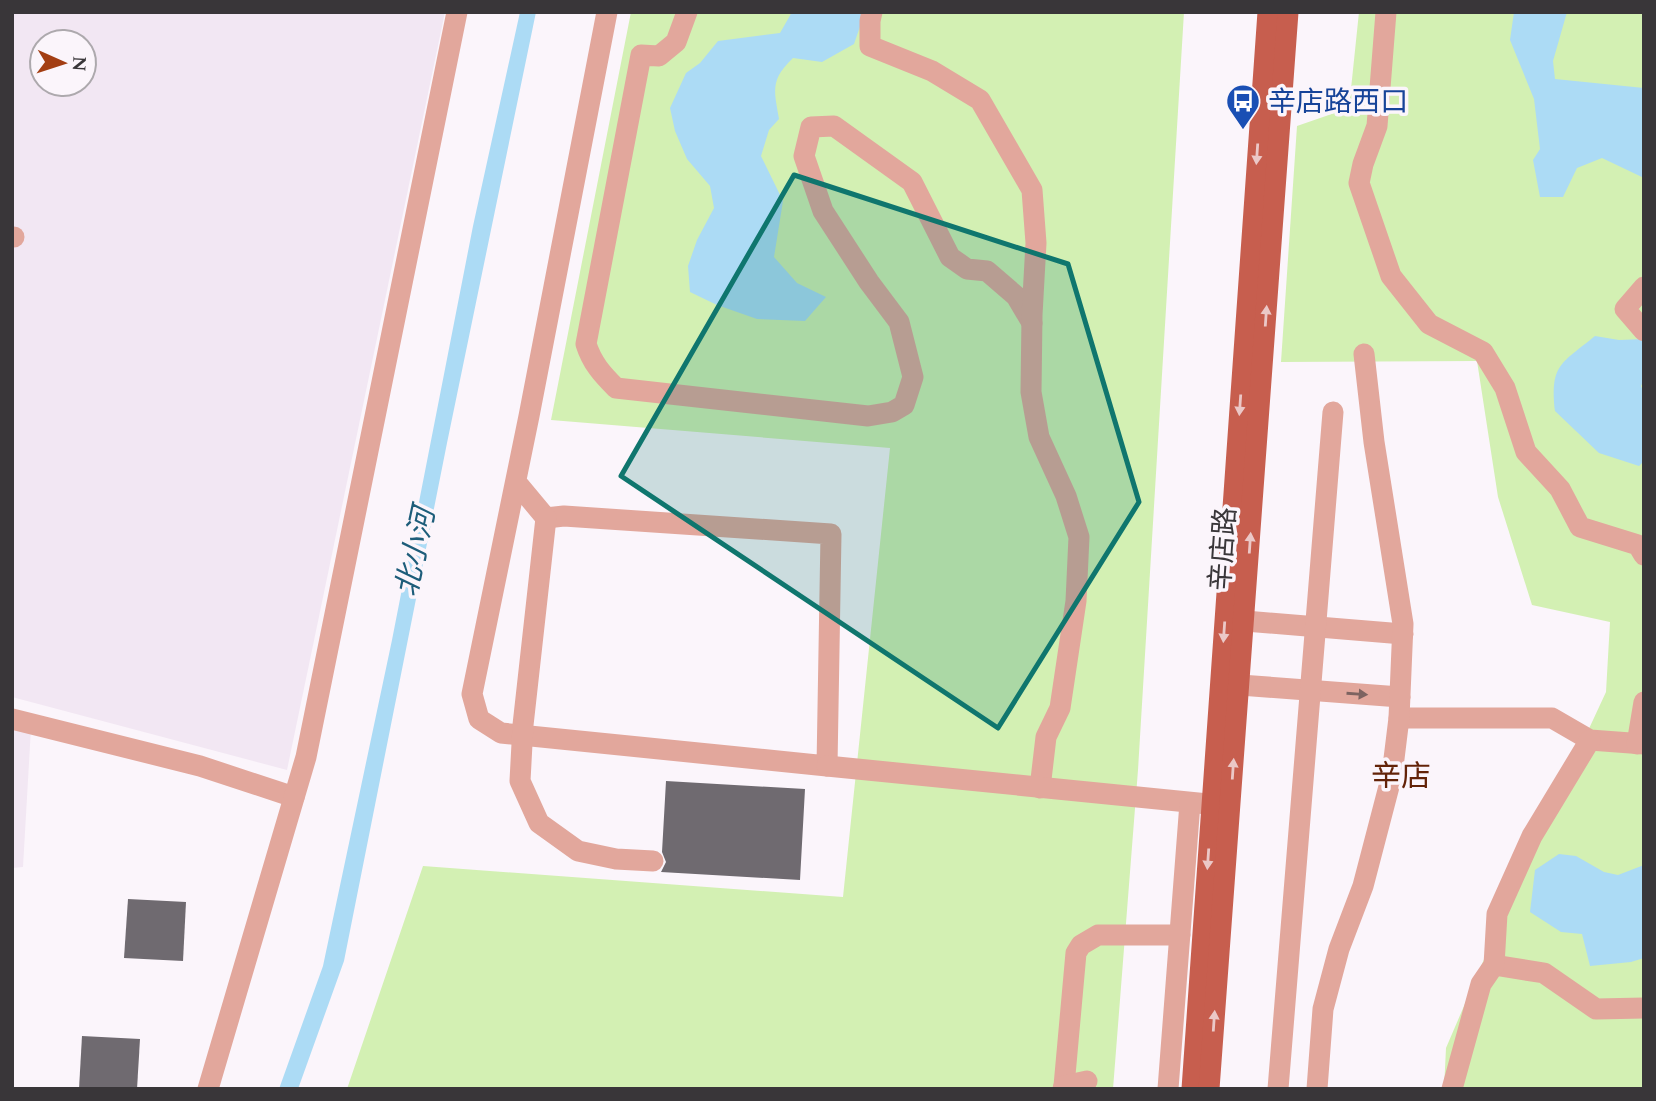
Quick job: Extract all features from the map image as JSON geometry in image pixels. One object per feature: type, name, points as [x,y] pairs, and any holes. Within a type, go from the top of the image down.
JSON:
[{"type":"main road","name":"辛店路","points":[[1209,1089],[1221,806],[1268,12]]},
{"type":"main road","name":"辛店路","points":[[1192,1089],[1221,806],[1240,685],[1288,12]]},
{"type":"street","points":[[208,1089],[309,743],[457,12]]},
{"type":"street","points":[[607,12],[472,694],[480,719],[501,733],[1221,806]]},
{"type":"street","points":[[687,12],[676,42],[659,56],[641,55],[586,344],[600,372],[616,388],[868,416],[892,412],[904,405],[913,377],[899,322],[869,282],[823,211],[804,156],[811,127],[834,127],[912,182],[950,257],[967,269],[988,271],[1016,296],[1032,323]]},
{"type":"street","points":[[872,12],[870,46],[932,71],[980,100],[1032,190],[1036,243],[1031,392],[1039,437],[1066,496],[1079,537],[1076,601],[1060,708],[1046,737],[1040,788]]},
{"type":"street","points":[[1386,12],[1377,126],[1363,164],[1360,183],[1391,276],[1429,324],[1483,352],[1505,388],[1526,452],[1560,489],[1580,527],[1638,545],[1644,555]]},
{"type":"street","points":[[1644,287],[1625,309],[1644,331]]},
{"type":"street","points":[[1317,1089],[1323,1009],[1339,949],[1366,874],[1392,775],[1400,707],[1403,624],[1374,442],[1364,354]]},
{"type":"street","points":[[1278,1089],[1289,872],[1310,691],[1333,412]]},
{"type":"street","points":[[516,482],[546,518],[523,725],[520,781],[539,822],[578,851],[616,859],[653,861]]},
{"type":"street","points":[[546,518],[564,516],[831,534],[827,766]]},
{"type":"street","points":[[1245,621],[1403,634]]},
{"type":"street","points":[[1240,685],[1310,691],[1400,707],[1552,718],[1590,740],[1640,744],[1644,702]]},
{"type":"street","points":[[12,719],[200,766],[294,797]]},
{"type":"street","points":[[1451,1089],[1481,984],[1494,965],[1497,914],[1532,836],[1590,740]]},
{"type":"street","points":[[1168,1089],[1190,803]]},
{"type":"street","points":[[1087,1081],[1063,1087],[1076,953],[1081,945],[1098,936],[1180,935]]},
{"type":"street","points":[[1494,965],[1544,974],[1596,1009],[1644,1008]]},
{"type":"highlighted area","points":[[794,175],[1068,264],[1139,502],[998,728],[621,476]]},
{"type":"shaded area","points":[[12,12],[445,12],[287,770],[12,697]]},
{"type":"shaded area","points":[[12,724],[31,728],[23,867],[12,868]]},
{"type":"green space","points":[[631,12],[1184,12],[1138,770],[1113,1089],[347,1089],[423,866],[843,897],[890,448],[551,420]]},
{"type":"green space","points":[[1359,12],[1644,12],[1644,1089],[1444,1089],[1446,1048],[1509,901],[1606,692],[1610,622],[1532,605],[1498,497],[1477,361],[1281,362],[1297,126],[1349,108]]},
{"type":"water","name":"北小河","points":[[520,12],[536,12],[344,961],[298,1089],[279,1089],[323,966],[392,640],[473,226]]},
{"type":"water","points":[[792,12],[865,12],[854,44],[822,62],[793,58],[780,73],[775,93],[779,119],[769,130],[761,156],[783,201],[774,257],[797,283],[826,297],[805,321],[757,319],[690,292],[688,266],[697,240],[714,208],[710,186],[687,159],[675,131],[670,108],[686,73],[700,63],[718,41],[780,33]]},
{"type":"water","points":[[1514,12],[1567,12],[1553,61],[1555,79],[1644,88],[1644,178],[1602,158],[1577,168],[1563,197],[1540,197],[1533,160],[1540,149],[1534,99],[1510,40]]},
{"type":"water","points":[[1595,336],[1619,340],[1644,339],[1644,380],[1641,386],[1644,393],[1644,461],[1639,466],[1599,453],[1555,411],[1554,383],[1560,366]]},
{"type":"water","points":[[1559,854],[1576,856],[1604,872],[1618,875],[1644,865],[1644,958],[1590,966],[1582,934],[1561,932],[1530,912],[1535,870]]},
{"type":"building","points":[[666,781],[805,789],[800,880],[661,872],[666,862],[662,852]]},
{"type":"building","points":[[128,899],[186,902],[183,961],[124,958]]},
{"type":"building","points":[[82,1036],[140,1039],[137,1089],[79,1089]]},
{"type":"place","name":"辛店路西口","points":[[1243,131]]},
{"type":"district","name":"辛店","points":[[1401,776]]}]
